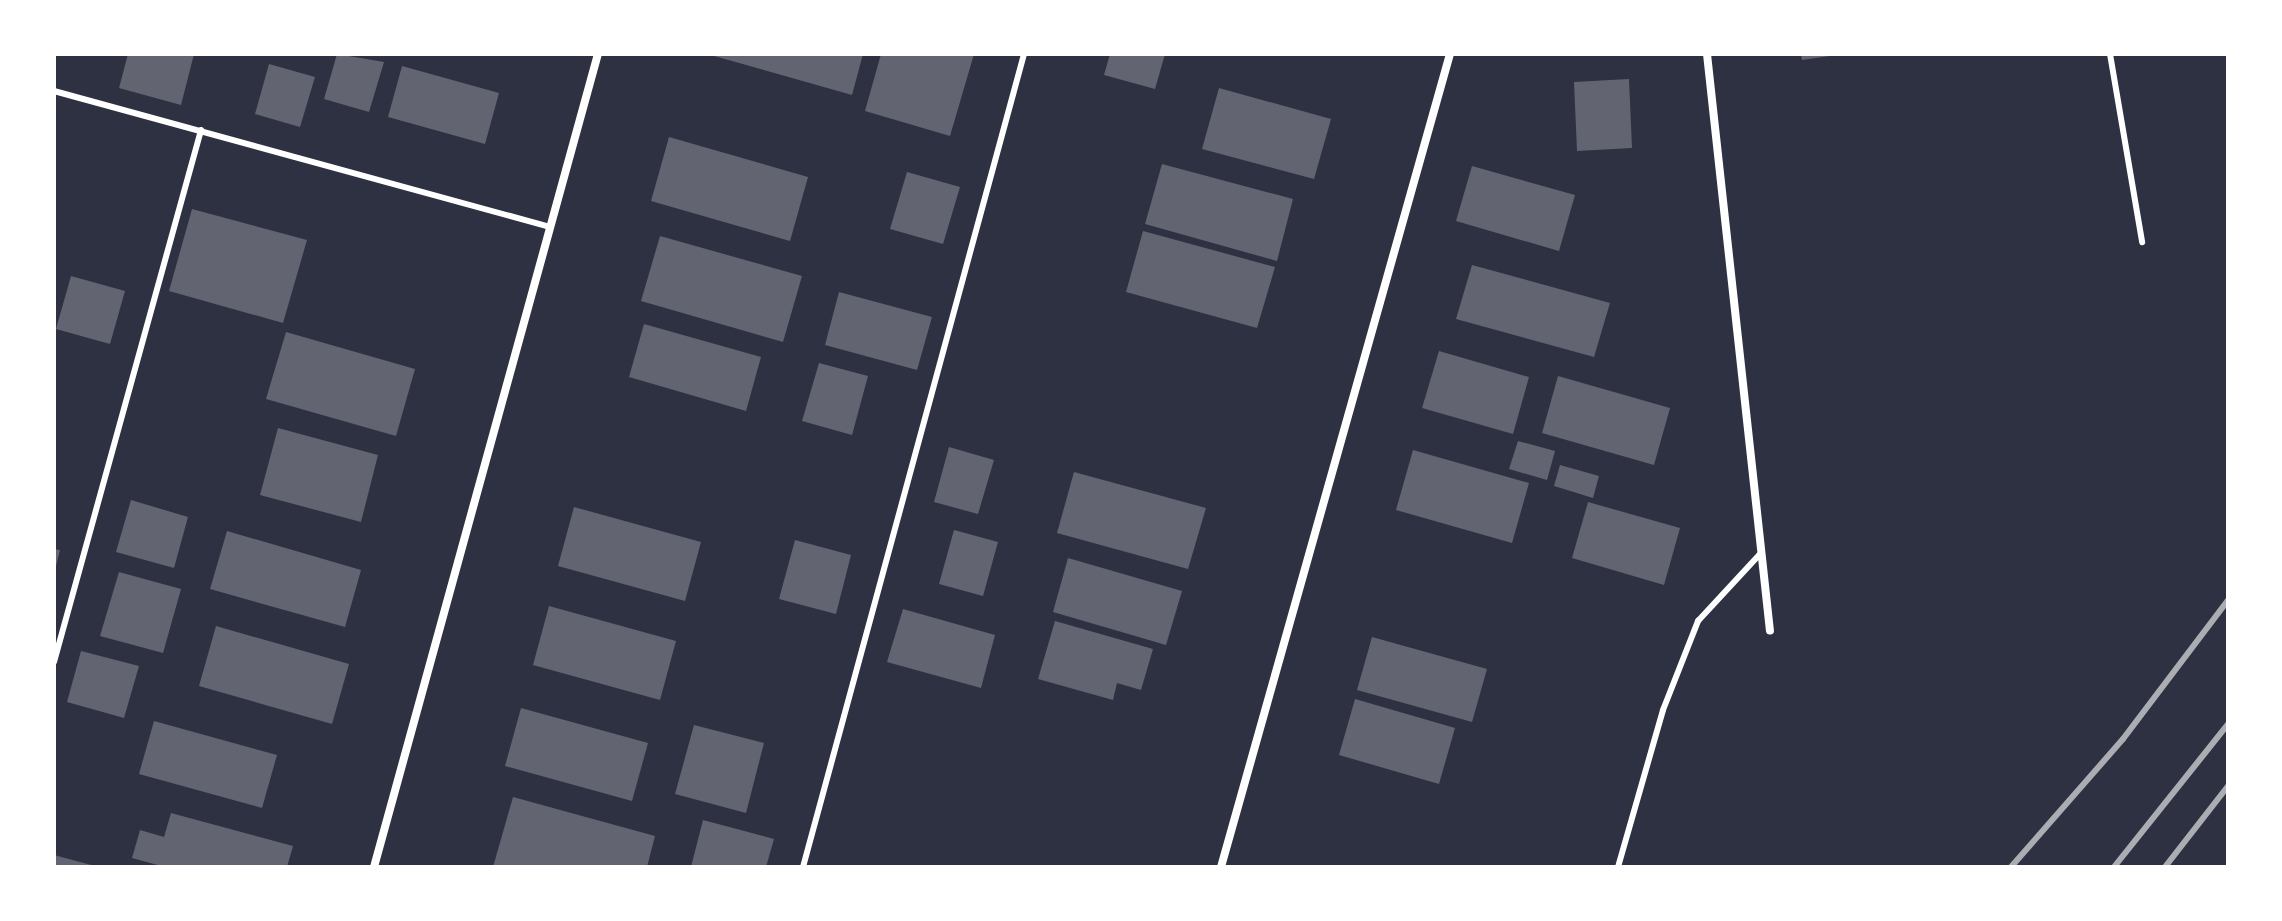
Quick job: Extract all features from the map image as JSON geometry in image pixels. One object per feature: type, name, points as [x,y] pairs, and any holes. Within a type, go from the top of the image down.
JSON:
[{"type":"street","points":[[374,867],[598,54]]},
{"type":"street","points":[[1221,867],[1450,54]]},
{"type":"street","points":[[1707,54],[1770,631]]},
{"type":"lane","points":[[803,867],[1024,54]]},
{"type":"lane","points":[[2110,54],[2142,242]]},
{"type":"lane","points":[[54,91],[550,227]]},
{"type":"lane","points":[[54,662],[201,130]]},
{"type":"lane","points":[[1618,867],[1663,710],[1698,621],[1762,552]]},
{"type":"building","points":[[128,54],[194,54],[181,105],[119,88]]},
{"type":"building","points":[[337,54],[384,62],[369,112],[324,99]]},
{"type":"building","points":[[707,54],[863,54],[852,95]]},
{"type":"building","points":[[881,54],[974,54],[950,136],[865,111]]},
{"type":"building","points":[[1110,54],[1165,54],[1155,89],[1104,75]]},
{"type":"building","points":[[1801,54],[1830,54],[1830,56],[1802,60]]},
{"type":"building","points":[[269,64],[315,77],[300,127],[255,114]]},
{"type":"building","points":[[402,66],[499,93],[485,144],[388,117]]},
{"type":"building","points":[[1629,79],[1632,148],[1577,151],[1574,82]]},
{"type":"building","points":[[1219,88],[1331,119],[1314,179],[1202,149]]},
{"type":"building","points":[[669,137],[808,177],[790,241],[651,201]]},
{"type":"building","points":[[1162,164],[1293,199],[1277,261],[1145,224]]},
{"type":"building","points":[[1472,166],[1575,195],[1559,251],[1456,221]]},
{"type":"building","points":[[907,172],[960,187],[943,244],[890,229]]},
{"type":"building","points":[[192,209],[307,240],[283,323],[169,291]]},
{"type":"building","points":[[1143,231],[1275,267],[1257,328],[1126,292]]},
{"type":"building","points":[[660,236],[802,276],[783,342],[641,301]]},
{"type":"building","points":[[1472,265],[1610,303],[1594,357],[1456,319]]},
{"type":"building","points":[[71,276],[125,291],[110,344],[56,329]]},
{"type":"building","points":[[839,292],[932,317],[917,370],[825,345]]},
{"type":"building","points":[[644,324],[761,357],[746,411],[629,377]]},
{"type":"building","points":[[286,332],[415,369],[396,436],[266,399]]},
{"type":"building","points":[[1439,351],[1529,377],[1513,434],[1422,408]]},
{"type":"building","points":[[819,363],[868,376],[852,435],[802,421]]},
{"type":"building","points":[[1558,376],[1670,408],[1654,465],[1542,433]]},
{"type":"building","points":[[278,428],[378,455],[361,522],[260,495]]},
{"type":"building","points":[[1518,441],[1555,451],[1547,480],[1509,469]]},
{"type":"building","points":[[949,447],[994,460],[978,514],[934,502]]},
{"type":"building","points":[[1413,450],[1529,483],[1512,543],[1396,510]]},
{"type":"building","points":[[1560,465],[1599,476],[1593,498],[1554,486]]},
{"type":"building","points":[[1074,472],[1206,508],[1188,569],[1057,533]]},
{"type":"building","points":[[131,500],[188,517],[174,568],[116,552]]},
{"type":"building","points":[[1588,502],[1680,528],[1664,585],[1572,558]]},
{"type":"building","points":[[574,507],[701,542],[685,601],[558,566]]},
{"type":"building","points":[[954,530],[998,542],[983,596],[939,584]]},
{"type":"building","points":[[227,531],[361,570],[345,627],[210,589]]},
{"type":"building","points":[[795,540],[851,555],[836,614],[779,599]]},
{"type":"building","points":[[54,549],[60,550],[55,570],[54,569]]},
{"type":"building","points":[[1068,558],[1182,591],[1166,645],[1053,612]]},
{"type":"building","points":[[119,572],[181,589],[163,653],[100,636]]},
{"type":"building","points":[[549,606],[676,641],[660,700],[533,665]]},
{"type":"building","points":[[903,609],[995,635],[981,688],[887,662]]},
{"type":"building","points":[[1055,621],[1153,649],[1141,690],[1117,683],[1113,700],[1038,679]]},
{"type":"building","points":[[216,626],[349,664],[332,724],[199,686]]},
{"type":"building","points":[[1372,637],[1487,669],[1472,722],[1357,690]]},
{"type":"building","points":[[81,651],[139,666],[124,718],[67,702]]},
{"type":"building","points":[[1355,699],[1455,728],[1439,784],[1339,755]]},
{"type":"building","points":[[521,708],[648,743],[632,801],[505,766]]},
{"type":"building","points":[[154,721],[277,755],[262,808],[139,774]]},
{"type":"building","points":[[694,725],[764,743],[746,813],[675,794]]},
{"type":"building","points":[[513,797],[655,836],[647,867],[493,867]]},
{"type":"building","points":[[171,813],[293,846],[287,867],[165,867],[132,858],[140,830],[164,837]]},
{"type":"building","points":[[703,820],[774,839],[766,867],[691,867]]},
{"type":"building","points":[[54,855],[95,866],[95,867],[54,867]]},
{"type":"railway","points":[[2011,867],[2123,739],[2228,600]]},
{"type":"railway","points":[[2114,867],[2228,724]]},
{"type":"railway","points":[[2165,867],[2228,786]]}]
